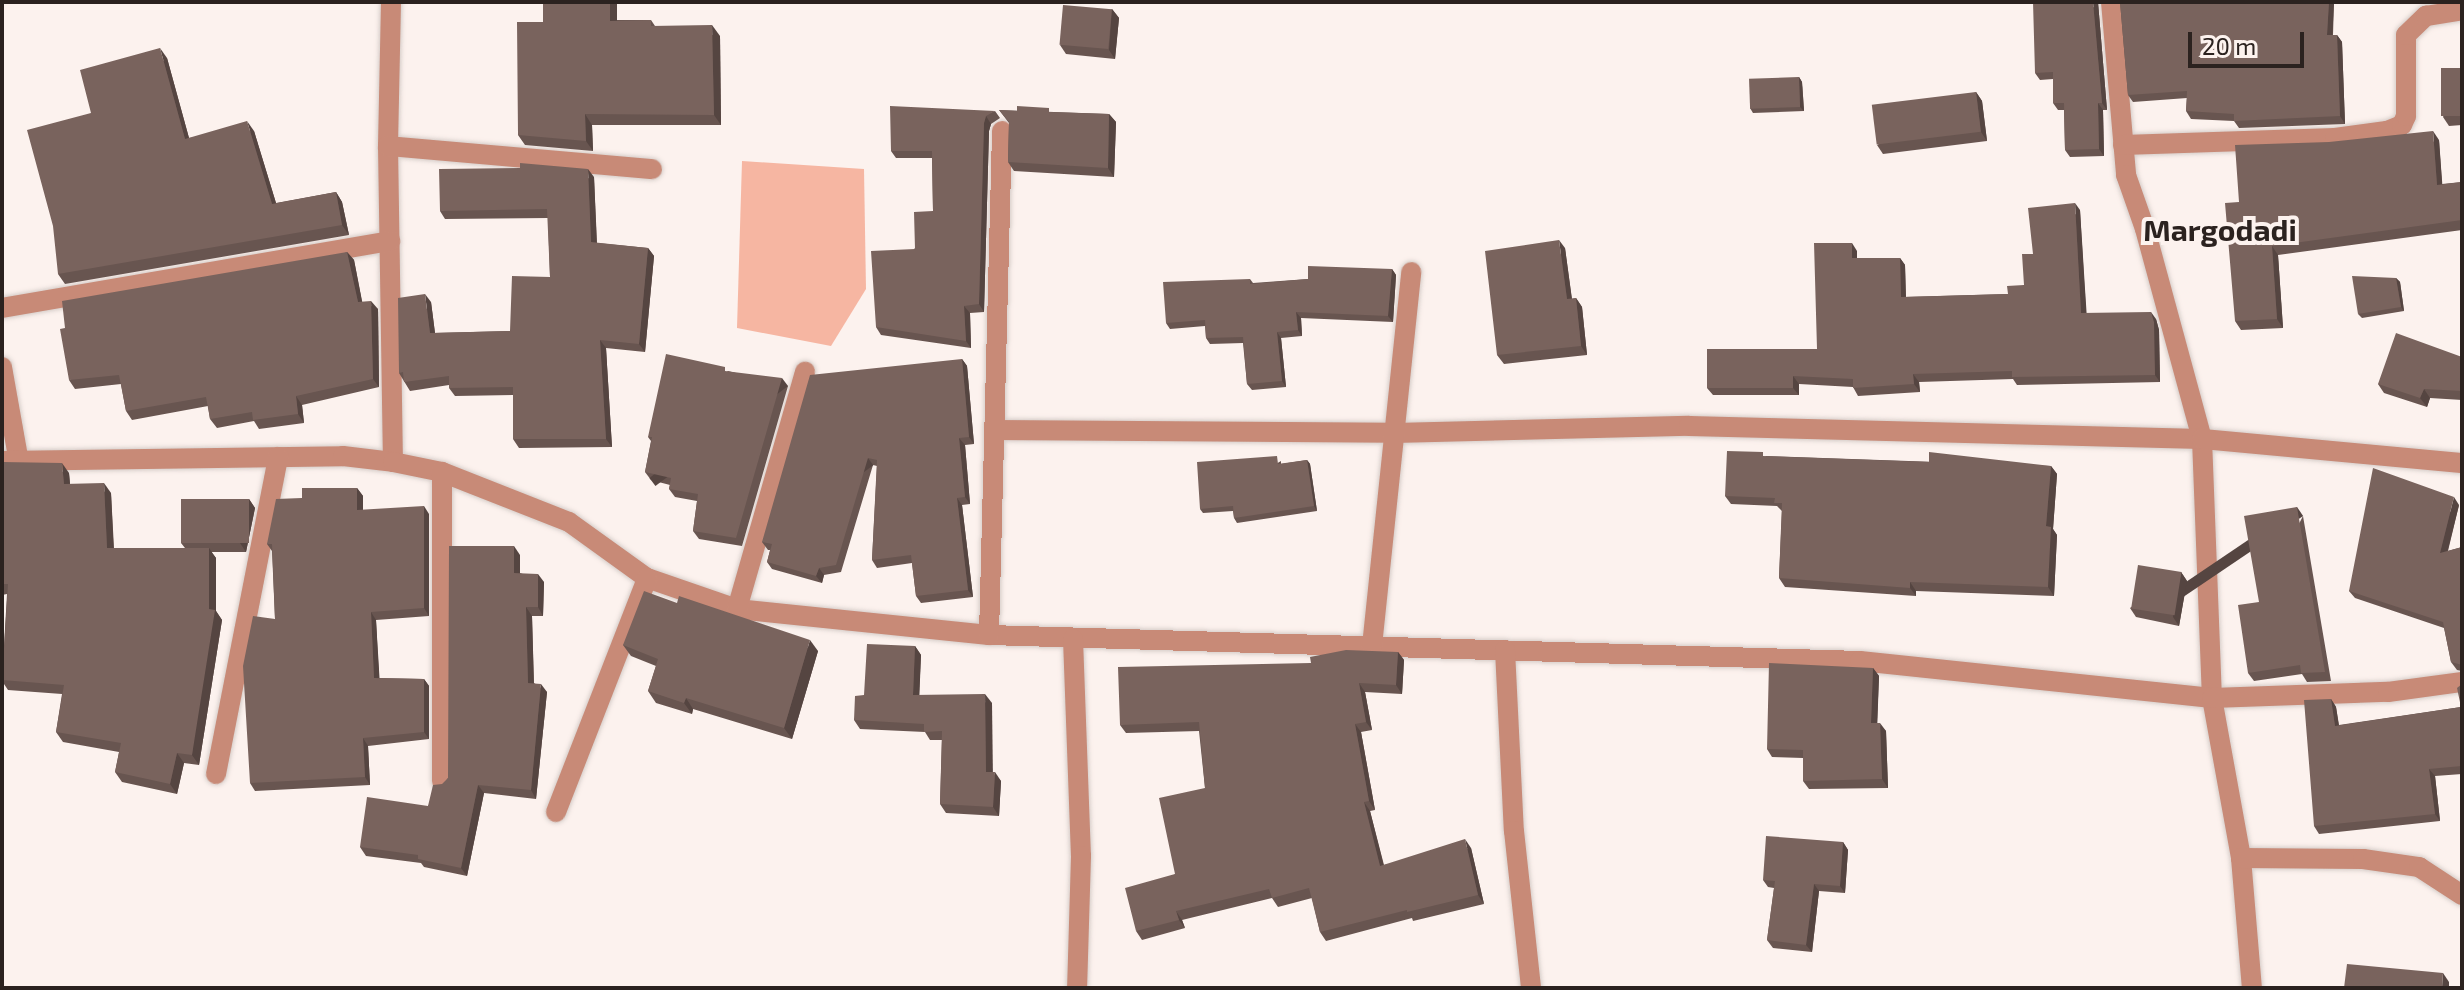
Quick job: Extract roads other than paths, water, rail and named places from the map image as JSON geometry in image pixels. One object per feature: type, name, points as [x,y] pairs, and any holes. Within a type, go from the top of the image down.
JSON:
[{"type":"street","points":[[391,2],[388,146],[393,462]]},
{"type":"street","points":[[2111,2],[2126,175],[2145,229],[2202,439],[2212,698],[2241,858],[2252,988]]},
{"type":"street","points":[[2123,145],[2335,138],[2387,131],[2402,125],[2406,116],[2406,35],[2426,16],[2462,10]]},
{"type":"street","points":[[989,635],[1002,131]]},
{"type":"street","points":[[388,146],[652,169]]},
{"type":"street","points":[[2,308],[390,241]]},
{"type":"street","points":[[1372,646],[1411,272]]},
{"type":"street","points":[[2,367],[11,462],[343,456],[393,462],[442,472],[569,522],[647,578],[737,609],[989,635],[1073,639],[1860,661],[2212,698],[2388,692],[2462,682]]},
{"type":"street","points":[[737,609],[805,372]]},
{"type":"street","points":[[994,430],[1394,433],[1689,426],[2202,439],[2462,463]]},
{"type":"street","points":[[216,774],[278,457]]},
{"type":"street","points":[[442,472],[442,781]]},
{"type":"street","points":[[556,812],[647,578]]},
{"type":"street","points":[[1073,639],[1081,856],[1077,988]]},
{"type":"street","points":[[1505,650],[1514,831],[1531,988]]},
{"type":"street","points":[[2241,858],[2363,859],[2419,867],[2462,895]]},
{"type":"district","name":"Margodadi","points":[[2220,229]]}]
